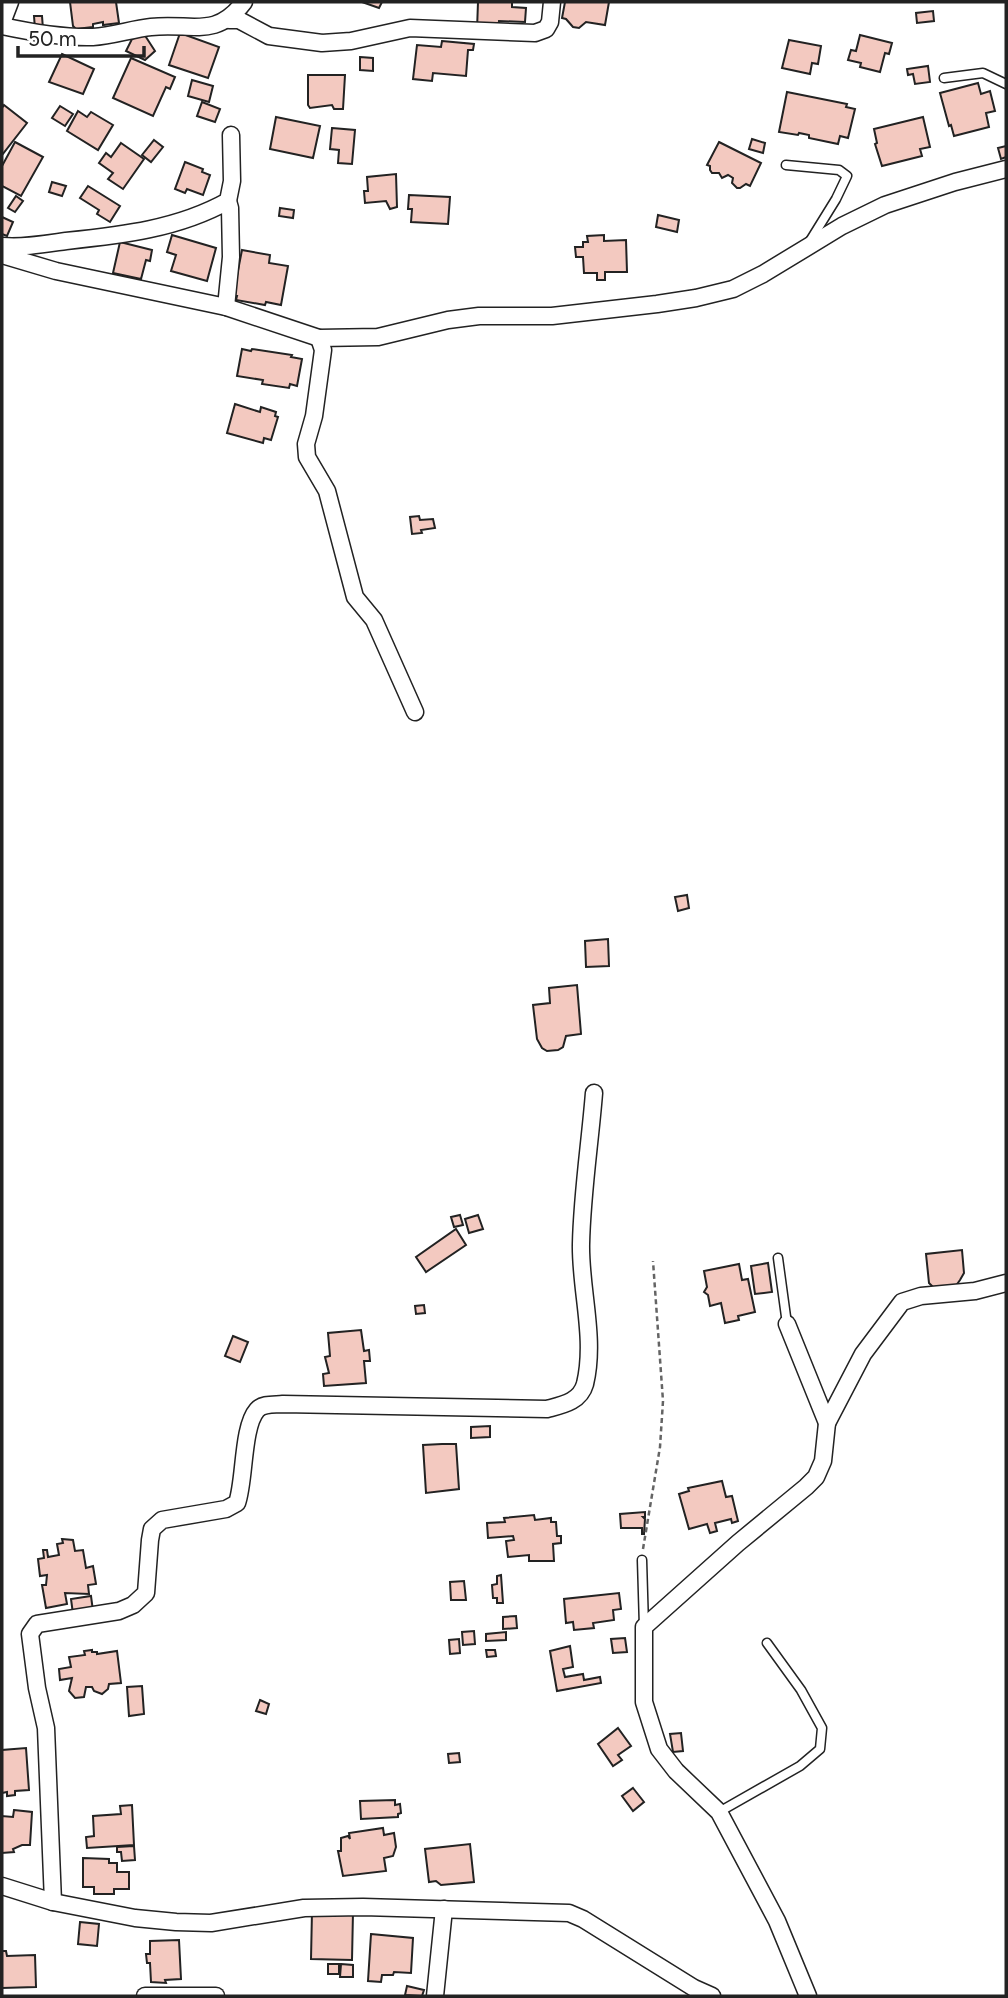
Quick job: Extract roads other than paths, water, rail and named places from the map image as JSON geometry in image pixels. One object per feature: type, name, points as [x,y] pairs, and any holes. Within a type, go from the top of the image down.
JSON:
[{"type":"street","points":[[10,2],[2,25],[35,33],[93,37],[153,26],[209,27],[229,20],[239,20],[269,36],[322,43],[351,41],[410,28],[535,33],[546,29],[550,22],[552,2]]},
{"type":"street","points":[[229,20],[244,2]]},
{"type":"street","points":[[226,307],[231,257],[228,201],[232,181],[231,135]]},
{"type":"street","points":[[2,255],[56,271],[226,307],[319,338],[378,337],[448,320],[479,316],[552,316],[696,298],[733,289],[885,205],[1006,169]]},
{"type":"street","points":[[2,246],[37,245],[130,234],[180,221],[228,201]]},
{"type":"street","points":[[319,338],[323,350],[314,416],[306,444],[307,457],[327,491],[355,597],[374,620],[415,712]]},
{"type":"street","points":[[53,1902],[46,1728],[30,1634],[37,1624],[119,1611],[133,1605],[146,1594],[152,1530],[162,1520],[226,1509],[237,1503],[251,1424],[256,1411],[263,1406],[283,1404],[547,1409],[569,1404],[580,1394],[584,1385],[588,1335],[581,1245],[594,1093]]},
{"type":"street","points":[[808,1996],[777,1921],[719,1812],[676,1771],[659,1749],[644,1703],[644,1627],[816,1476],[823,1461],[827,1423],[863,1354],[902,1302],[920,1296],[975,1291],[1006,1283]]},
{"type":"street","points":[[787,1324],[827,1423]]},
{"type":"street","points":[[2,1886],[53,1902],[135,1918],[211,1923],[304,1908],[569,1913],[712,1996]]},
{"type":"street","points":[[435,1996],[444,1909]]},
{"type":"street","points":[[145,1996],[216,1996]]},
{"type":"lane","points":[[944,78],[983,74],[1006,84]]},
{"type":"lane","points":[[786,165],[839,170],[847,176],[807,247]]},
{"type":"lane","points":[[778,1258],[787,1324]]},
{"type":"lane","points":[[642,1560],[644,1627]]},
{"type":"lane","points":[[719,1812],[800,1766],[820,1749],[822,1728],[801,1690],[766,1643]]}]
